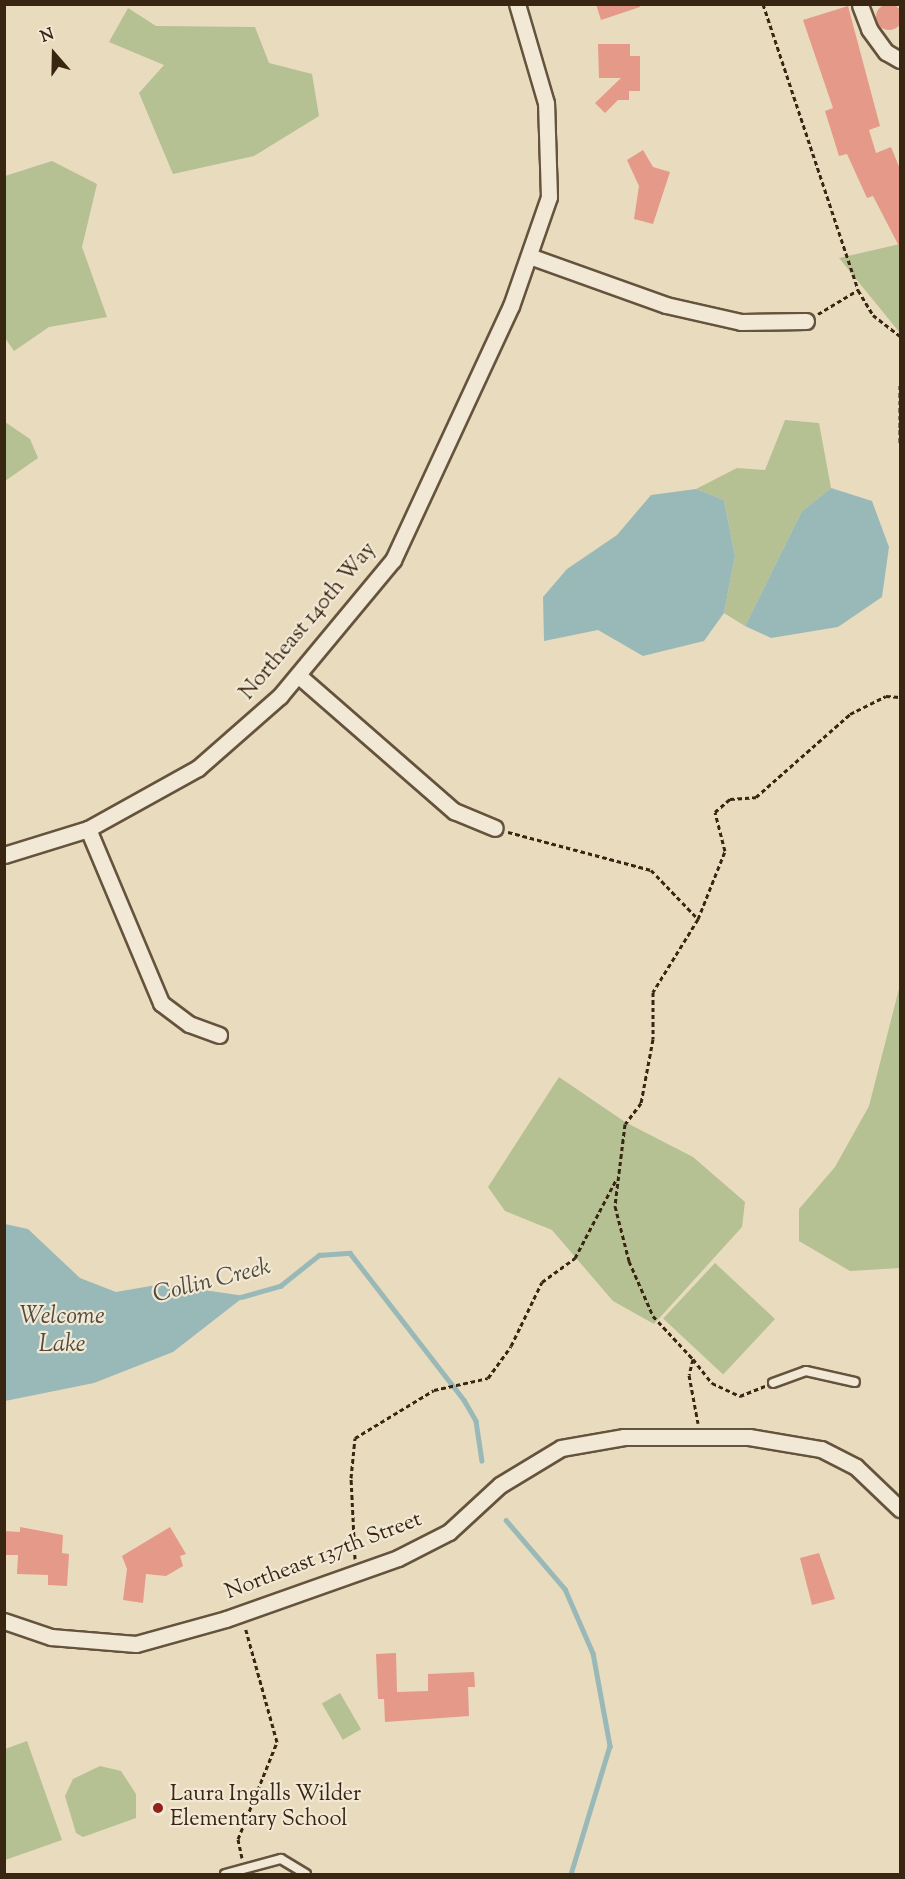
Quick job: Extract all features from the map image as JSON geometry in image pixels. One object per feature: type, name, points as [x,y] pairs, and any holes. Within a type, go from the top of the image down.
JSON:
[{"type":"street","name":"Northeast 140th Way","points":[[4,855],[88,829],[198,768],[265,712],[299,676],[393,560],[532,257],[549,197],[551,151],[546,103],[517,4]]},
{"type":"street","points":[[860,5],[869,29],[886,52],[900,60]]},
{"type":"street","points":[[532,257],[666,305],[741,322],[806,321]]},
{"type":"street","points":[[299,676],[454,811],[495,828]]},
{"type":"street","points":[[88,829],[161,1003],[189,1024],[219,1035]]},
{"type":"street","name":"Northeast 137th Street","points":[[4,1621],[51,1637],[136,1644],[241,1614],[356,1572],[449,1532],[500,1485],[561,1448],[624,1437],[749,1437],[820,1449],[856,1467],[900,1509]]},
{"type":"lane","points":[[773,1383],[806,1371],[855,1382]]},
{"type":"lane","points":[[225,1875],[245,1868],[253,1870],[281,1859],[306,1875]]},
{"type":"path","points":[[763,4],[858,290],[873,315],[900,336]]},
{"type":"path","points":[[806,321],[858,290]]},
{"type":"path","points":[[900,385],[900,444]]},
{"type":"path","points":[[773,1383],[740,1396],[712,1383],[693,1359],[653,1317],[629,1261],[615,1206],[625,1124],[641,1103],[653,1039],[653,992],[698,919],[725,851],[715,812],[730,799],[756,797],[850,714],[886,696],[900,697]]},
{"type":"path","points":[[495,828],[651,870],[698,919]]},
{"type":"path","points":[[356,1572],[351,1520],[355,1438],[434,1390],[488,1378],[511,1346],[542,1281],[575,1258],[617,1178]]},
{"type":"path","points":[[693,1359],[689,1375],[698,1403],[698,1436]]},
{"type":"path","points":[[241,1614],[277,1742],[238,1839],[245,1868]]},
{"type":"green space","points":[[128,8],[156,26],[255,27],[269,63],[312,74],[319,116],[254,156],[173,174],[139,93],[164,65],[109,42]]},
{"type":"green space","points":[[52,161],[97,184],[82,247],[107,317],[49,327],[14,351],[5,338],[5,176]]},
{"type":"green space","points":[[900,244],[900,333],[839,258]]},
{"type":"green space","points":[[785,420],[819,423],[831,488],[802,511],[745,626],[724,613],[735,556],[724,500],[696,489],[737,468],[765,470]]},
{"type":"green space","points":[[5,422],[30,439],[38,458],[5,481]]},
{"type":"green space","points":[[900,985],[900,1268],[850,1271],[799,1241],[799,1209],[835,1167],[869,1106]]},
{"type":"green space","points":[[559,1077],[625,1122],[693,1157],[745,1202],[742,1227],[654,1324],[613,1301],[552,1230],[505,1211],[488,1187]]},
{"type":"green space","points":[[715,1263],[775,1319],[723,1375],[663,1319]]},
{"type":"green space","points":[[340,1693],[361,1729],[343,1740],[322,1704]]},
{"type":"green space","points":[[27,1741],[62,1840],[5,1860],[5,1749]]},
{"type":"green space","points":[[100,1766],[121,1771],[136,1794],[136,1818],[83,1837],[76,1833],[65,1796],[73,1779]]},
{"type":"water","points":[[831,488],[872,501],[889,547],[882,597],[838,627],[771,638],[745,626],[802,511]]},
{"type":"water","points":[[696,489],[724,500],[735,556],[724,613],[704,641],[643,656],[598,630],[544,641],[543,597],[567,569],[617,535],[651,495]]},
{"type":"water","name":"Welcome Lake","points":[[5,1224],[28,1229],[80,1278],[116,1292],[162,1284],[245,1296],[173,1352],[94,1383],[5,1401]]},
{"type":"building","points":[[596,4],[640,4],[640,7],[601,20]]},
{"type":"building","points":[[889,4],[898,8],[902,17],[898,26],[889,30],[880,26],[876,17],[880,8]]},
{"type":"building","points":[[848,6],[880,126],[869,130],[876,153],[891,147],[900,169],[900,248],[873,196],[867,198],[847,154],[839,156],[825,111],[833,108],[803,20]]},
{"type":"building","points":[[598,44],[630,44],[630,56],[640,56],[640,91],[629,91],[629,100],[618,100],[605,113],[595,103],[621,78],[599,78]]},
{"type":"building","points":[[643,150],[653,167],[670,172],[653,224],[634,219],[639,186],[627,160]]},
{"type":"building","points":[[20,1527],[63,1535],[62,1553],[69,1554],[67,1586],[48,1585],[48,1575],[17,1574],[18,1555],[4,1555],[4,1531],[20,1532]]},
{"type":"building","points":[[170,1527],[186,1554],[180,1556],[183,1566],[166,1576],[146,1574],[143,1603],[123,1600],[127,1569],[122,1556]]},
{"type":"building","points":[[819,1553],[835,1599],[812,1605],[800,1558]]},
{"type":"building","points":[[396,1653],[397,1692],[428,1691],[428,1674],[474,1672],[475,1687],[468,1687],[469,1716],[385,1722],[384,1699],[378,1699],[376,1654]]},
{"type":"waterway","name":"Collin Creek","points":[[241,1297],[280,1286],[319,1255],[350,1253],[464,1400],[476,1421],[482,1461]]},
{"type":"waterway","name":"Collin Creek","points":[[506,1520],[565,1589],[593,1653],[610,1746],[571,1874]]},
{"type":"place","name":"Laura Ingalls Wilder Elementary School","points":[[158,1808]]}]
